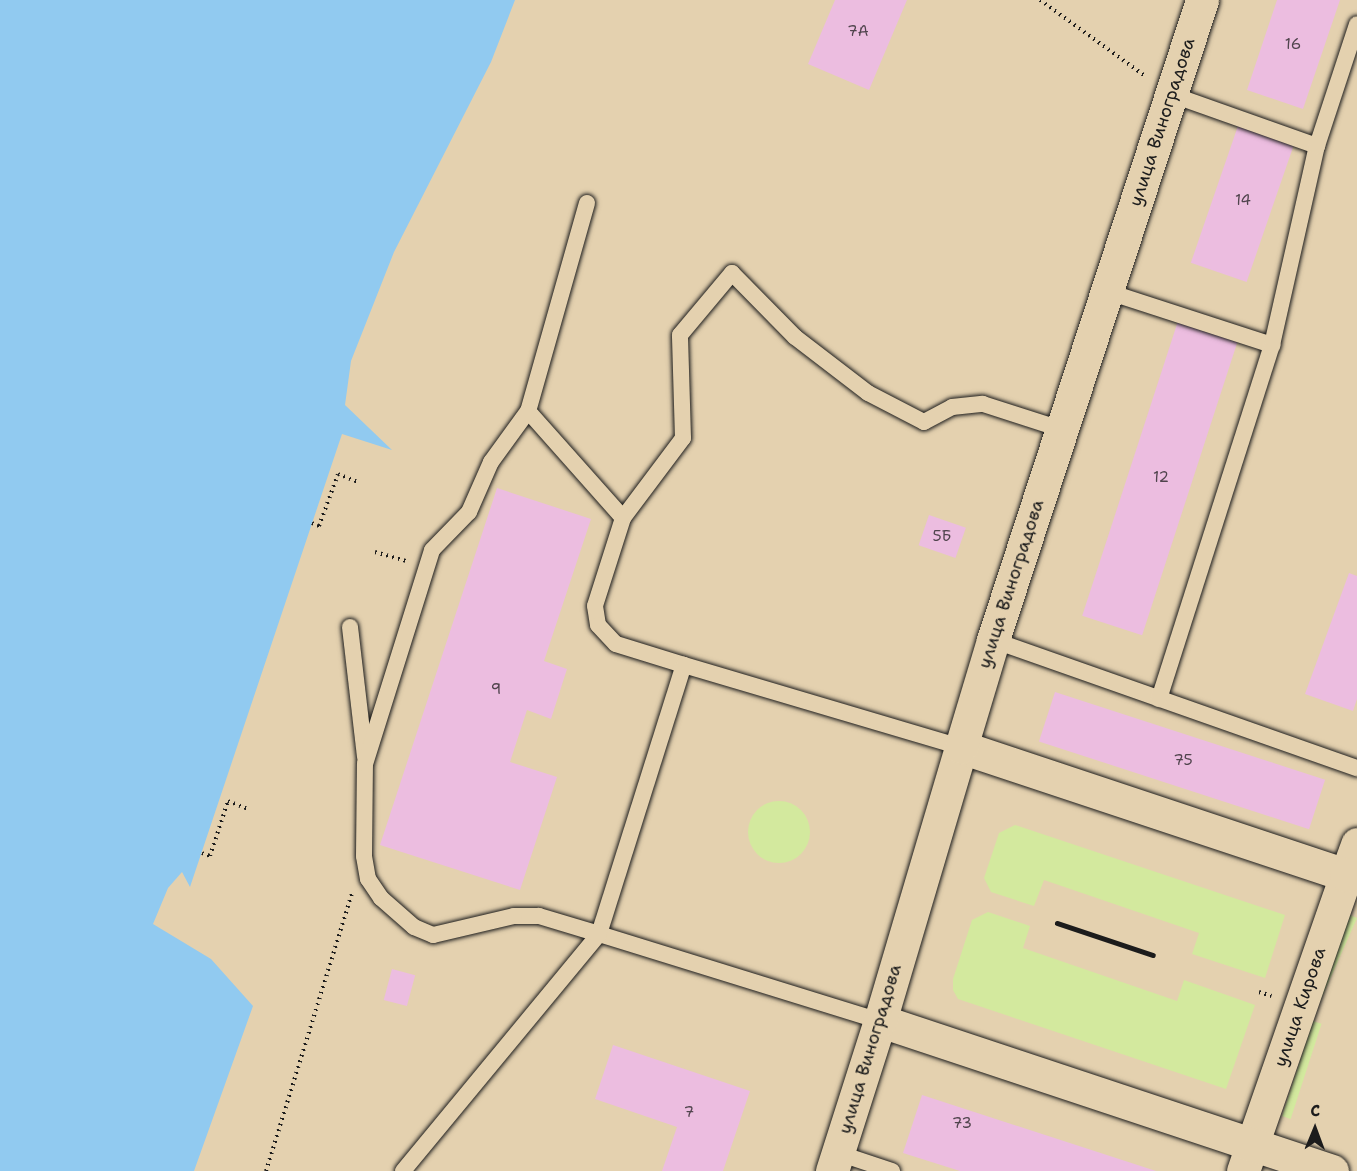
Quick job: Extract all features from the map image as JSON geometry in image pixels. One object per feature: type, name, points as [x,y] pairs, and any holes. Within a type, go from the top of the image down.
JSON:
[{"type":"street","name":"улица Виноградова","points":[[835,1162],[880,1021],[993,640],[1202,0]]},
{"type":"street","points":[[961,747],[1352,874]]},
{"type":"street","name":"улица Кирова","points":[[1248,1158],[1352,874],[1357,844]]},
{"type":"street","points":[[880,1021],[1248,1158],[1332,1171]]},
{"type":"lane","points":[[1159,699],[1272,345],[1317,146],[1357,24]]},
{"type":"lane","points":[[1170,94],[1317,146]]},
{"type":"lane","points":[[365,764],[432,550],[441,537],[469,512],[491,462],[528,411],[587,203]]},
{"type":"lane","points":[[961,747],[616,644],[598,625],[595,606],[623,518],[683,438],[680,335],[732,273],[795,337],[868,393],[924,422],[952,407],[983,404],[1061,429]]},
{"type":"lane","points":[[1106,291],[1272,345]]},
{"type":"lane","points":[[528,411],[623,518]]},
{"type":"lane","points":[[350,627],[365,764],[364,855],[368,879],[381,898],[414,927],[433,935],[514,916],[538,916],[880,1021]]},
{"type":"lane","points":[[993,640],[1357,768]]},
{"type":"lane","points":[[403,1171],[599,934],[684,665]]},
{"type":"lane","points":[[835,1162],[892,1171]]},
{"type":"path","points":[[1040,0],[1170,94]]},
{"type":"path","points":[[312,523],[319,526],[338,474],[358,482]]},
{"type":"path","points":[[375,552],[426,567]]},
{"type":"path","points":[[202,853],[210,856],[228,801],[248,809]]},
{"type":"path","points":[[266,1171],[364,855]]},
{"type":"path","points":[[1259,992],[1271,996]]},
{"type":"green space","points":[[773,801],[785,801],[801,810],[808,820],[810,832],[808,844],[801,854],[785,863],[773,863],[762,858],[753,849],[748,838],[748,826],[753,815],[762,806]]},
{"type":"green space","points":[[1015,825],[1285,915],[1265,978],[1192,954],[1199,933],[1044,880],[1034,906],[991,892],[984,878],[999,833]]},
{"type":"green space","points":[[988,912],[1030,926],[1023,948],[1177,1001],[1184,980],[1255,1005],[1226,1089],[958,999],[953,990],[953,979],[972,920]]},
{"type":"green space","points":[[1348,914],[1357,918],[1318,1007],[1309,1003]]},
{"type":"green space","points":[[1313,1021],[1322,1024],[1291,1119],[1282,1116]]},
{"type":"water","points":[[0,0],[515,0],[491,62],[394,252],[351,361],[345,405],[392,450],[342,434],[190,887],[182,872],[168,888],[153,924],[211,959],[253,1006],[194,1171],[0,1171]]},
{"type":"building","points":[[835,0],[907,0],[869,90],[808,64]]},
{"type":"building","points":[[1277,0],[1340,0],[1303,109],[1247,90]]},
{"type":"building","points":[[1240,120],[1296,139],[1247,282],[1191,263]]},
{"type":"building","points":[[1178,321],[1238,340],[1142,635],[1082,616]]},
{"type":"building","points":[[497,488],[591,519],[544,661],[567,669],[551,719],[527,710],[510,762],[557,777],[520,890],[380,845]]},
{"type":"building","points":[[929,515],[966,528],[955,558],[919,545]]},
{"type":"building","points":[[1349,573],[1357,576],[1357,699],[1353,711],[1305,694]]},
{"type":"building","points":[[1055,692],[1325,780],[1309,829],[1039,741]]},
{"type":"building","points":[[392,969],[415,975],[407,1006],[384,1000]]},
{"type":"building","points":[[613,1045],[750,1091],[723,1171],[662,1171],[677,1127],[595,1099]]},
{"type":"building","points":[[922,1095],[1156,1171],[960,1171],[903,1153]]},
{"type":"railway","points":[[1057,923],[1153,955]]}]
